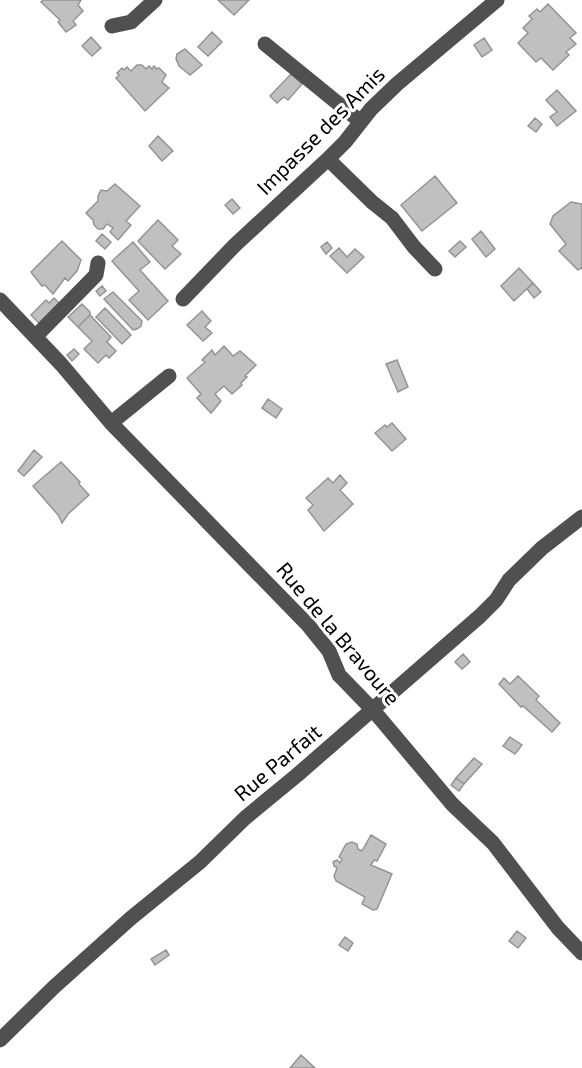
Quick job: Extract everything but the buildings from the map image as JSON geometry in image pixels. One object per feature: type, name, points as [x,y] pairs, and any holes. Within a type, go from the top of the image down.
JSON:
[{"type":"street","points":[[112,26],[131,22],[155,0]]},
{"type":"street","name":"Impasse des Amis","points":[[183,298],[243,237],[345,142],[397,84],[497,0]]},
{"type":"street","points":[[265,44],[361,122]]},
{"type":"street","points":[[328,159],[392,218],[414,247],[435,269]]},
{"type":"street","points":[[35,337],[96,275],[98,263]]},
{"type":"street","name":"Rue de la Bravoure","points":[[0,300],[111,423],[308,625],[329,651],[339,675],[373,710],[452,804],[493,843],[558,928],[582,954]]},
{"type":"street","points":[[111,423],[169,376]]},
{"type":"street","name":"Rue Parfait","points":[[0,1040],[54,987],[131,918],[200,862],[245,818],[373,710],[496,600],[509,580],[542,548],[580,522]]}]
